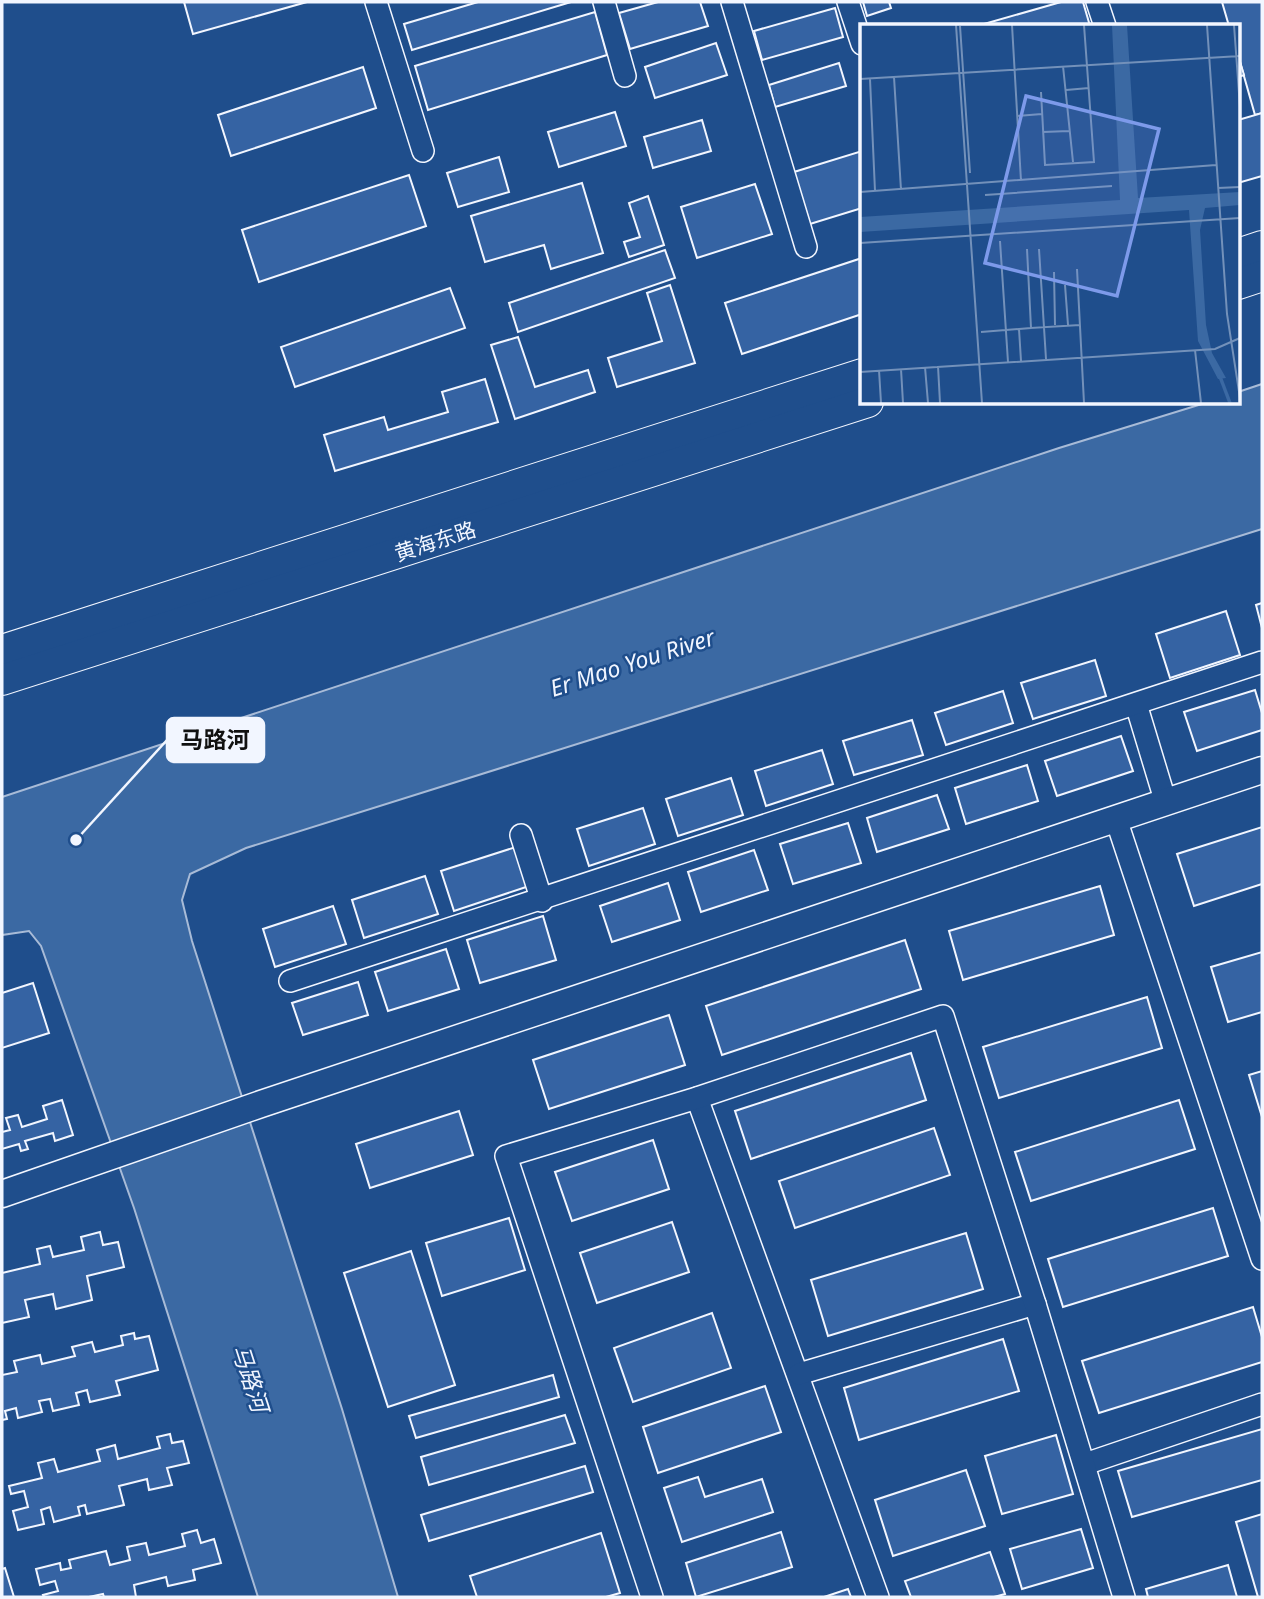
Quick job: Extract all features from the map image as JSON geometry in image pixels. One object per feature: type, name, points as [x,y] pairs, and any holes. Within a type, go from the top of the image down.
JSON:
[{"type":"main road","points":[[1240,253],[1262,246]]},
{"type":"main road","points":[[1240,283],[1262,276]]},
{"type":"main road","name":"黄海东路","points":[[2,650],[860,375]]},
{"type":"main road","name":"黄海东路","points":[[2,680],[862,404]]},
{"type":"street","points":[[376,2],[423,151]]},
{"type":"street","points":[[604,2],[625,76]]},
{"type":"street","points":[[732,2],[806,247]]},
{"type":"street","points":[[848,2],[860,38]]},
{"type":"street","points":[[1097,2],[1104,24]]},
{"type":"street","points":[[290,982],[1262,662]]},
{"type":"street","points":[[1136,704],[1166,803]]},
{"type":"street","points":[[2,1194],[261,1104],[1262,771]]},
{"type":"street","points":[[1116,819],[1262,1259]]},
{"type":"street","points":[[522,835],[542,901]]},
{"type":"street","points":[[652,1597],[506,1156],[698,1098],[943,1016],[1085,1464],[1124,1597]]},
{"type":"street","points":[[698,1098],[878,1597]]},
{"type":"street","points":[[799,1374],[1035,1304]]},
{"type":"street","points":[[1085,1464],[1262,1404]]},
{"type":"water","name":"Er Mao You River","points":[[1262,384],[1262,529],[246,848],[190,874],[182,900],[192,941],[342,1409],[398,1597],[258,1597],[134,1208],[41,946],[29,931],[2,935],[2,797],[1059,448],[1202,404],[1240,404],[1240,391]]},
{"type":"building","points":[[184,2],[307,2],[193,34]]},
{"type":"building","points":[[478,2],[571,2],[412,50],[404,24]]},
{"type":"building","points":[[658,2],[700,2],[708,26],[630,49],[619,13]]},
{"type":"building","points":[[863,2],[889,2],[891,8],[867,16]]},
{"type":"building","points":[[1061,2],[1083,2],[1089,24],[984,24]]},
{"type":"building","points":[[1222,2],[1262,2],[1262,113],[1255,115],[1240,62],[1240,24],[1228,24]]},
{"type":"building","points":[[835,8],[843,37],[762,60],[754,31]]},
{"type":"building","points":[[595,12],[607,55],[428,110],[415,66]]},
{"type":"building","points":[[716,43],[727,75],[655,98],[645,67]]},
{"type":"building","points":[[839,63],[846,86],[775,107],[769,85]]},
{"type":"building","points":[[363,67],[376,108],[231,156],[218,115]]},
{"type":"building","points":[[615,112],[626,146],[559,167],[548,132]]},
{"type":"building","points":[[1262,113],[1262,176],[1240,182],[1240,119]]},
{"type":"building","points":[[702,120],[711,151],[653,168],[644,137]]},
{"type":"building","points":[[860,152],[860,209],[810,224],[794,172]]},
{"type":"building","points":[[499,157],[509,192],[458,207],[447,173]]},
{"type":"building","points":[[409,175],[426,226],[259,282],[242,230]]},
{"type":"building","points":[[582,183],[603,253],[551,269],[544,245],[485,262],[471,216]]},
{"type":"building","points":[[755,184],[772,234],[697,258],[681,207]]},
{"type":"building","points":[[648,196],[664,245],[629,257],[624,242],[640,237],[629,203]]},
{"type":"building","points":[[665,250],[675,278],[518,332],[509,303]]},
{"type":"building","points":[[860,259],[860,315],[742,354],[725,303]]},
{"type":"building","points":[[670,285],[695,363],[617,387],[608,358],[662,341],[647,293]]},
{"type":"building","points":[[450,288],[465,328],[295,387],[281,347]]},
{"type":"building","points":[[518,337],[535,387],[588,370],[595,392],[515,419],[491,345]]},
{"type":"building","points":[[485,379],[498,422],[335,471],[324,435],[384,417],[388,430],[448,412],[442,392]]},
{"type":"building","points":[[1262,603],[1262,628],[1256,605]]},
{"type":"building","points":[[1226,611],[1240,655],[1170,678],[1156,634]]},
{"type":"building","points":[[1095,660],[1106,696],[1033,719],[1021,683]]},
{"type":"building","points":[[1255,690],[1262,713],[1262,730],[1197,751],[1184,712]]},
{"type":"building","points":[[1003,691],[1013,723],[946,745],[935,713]]},
{"type":"building","points":[[912,720],[923,755],[854,775],[843,741]]},
{"type":"building","points":[[1121,736],[1133,771],[1057,796],[1045,761]]},
{"type":"building","points":[[822,750],[833,784],[766,806],[755,771]]},
{"type":"building","points":[[1027,765],[1038,801],[966,824],[955,788]]},
{"type":"building","points":[[731,778],[743,815],[678,836],[666,799]]},
{"type":"building","points":[[937,795],[949,829],[877,852],[867,818]]},
{"type":"building","points":[[643,808],[655,844],[589,866],[577,829]]},
{"type":"building","points":[[848,823],[861,863],[793,884],[780,844]]},
{"type":"building","points":[[1262,827],[1262,884],[1194,906],[1177,854]]},
{"type":"building","points":[[516,847],[529,886],[454,911],[441,871]]},
{"type":"building","points":[[754,850],[768,890],[701,912],[688,872]]},
{"type":"building","points":[[425,876],[438,914],[364,938],[352,900]]},
{"type":"building","points":[[668,883],[680,920],[612,942],[600,906]]},
{"type":"building","points":[[1100,886],[1114,935],[963,980],[949,931]]},
{"type":"building","points":[[333,906],[346,944],[275,967],[263,929]]},
{"type":"building","points":[[543,916],[556,960],[480,983],[467,940]]},
{"type":"building","points":[[905,940],[921,989],[722,1055],[706,1006]]},
{"type":"building","points":[[446,949],[459,989],[388,1011],[375,972]]},
{"type":"building","points":[[1262,952],[1262,1012],[1228,1022],[1211,967]]},
{"type":"building","points":[[358,982],[368,1015],[303,1035],[292,1003]]},
{"type":"building","points":[[33,983],[49,1033],[2,1048],[2,993]]},
{"type":"building","points":[[1147,997],[1162,1048],[999,1098],[983,1047]]},
{"type":"building","points":[[669,1015],[685,1065],[549,1109],[533,1060]]},
{"type":"building","points":[[911,1053],[926,1100],[751,1159],[735,1111]]},
{"type":"building","points":[[1262,1071],[1262,1117],[1249,1075]]},
{"type":"building","points":[[62,1100],[73,1135],[55,1141],[53,1133],[25,1141],[28,1149],[21,1151],[19,1144],[2,1149],[2,1132],[10,1130],[6,1118],[18,1115],[22,1127],[47,1119],[43,1106]]},
{"type":"building","points":[[1179,1100],[1195,1149],[1031,1201],[1015,1152]]},
{"type":"building","points":[[459,1111],[473,1155],[370,1188],[356,1144]]},
{"type":"building","points":[[934,1128],[950,1175],[795,1228],[779,1181]]},
{"type":"building","points":[[653,1140],[669,1189],[572,1221],[555,1172]]},
{"type":"building","points":[[1213,1208],[1228,1256],[1063,1307],[1048,1259]]},
{"type":"building","points":[[509,1218],[525,1270],[442,1296],[426,1243]]},
{"type":"building","points":[[672,1222],[689,1272],[597,1303],[580,1253]]},
{"type":"building","points":[[100,1232],[103,1245],[118,1242],[124,1267],[87,1276],[92,1300],[56,1309],[53,1294],[25,1300],[29,1317],[2,1323],[2,1273],[40,1264],[37,1249],[50,1246],[53,1257],[84,1250],[81,1237]]},
{"type":"building","points":[[966,1233],[983,1289],[828,1336],[811,1280]]},
{"type":"building","points":[[411,1251],[455,1385],[388,1407],[344,1273]]},
{"type":"building","points":[[1253,1307],[1262,1337],[1262,1362],[1099,1413],[1082,1361]]},
{"type":"building","points":[[712,1313],[731,1368],[633,1402],[614,1348]]},
{"type":"building","points":[[134,1333],[135,1339],[149,1336],[158,1370],[116,1381],[120,1395],[90,1402],[87,1390],[76,1393],[79,1405],[53,1411],[50,1399],[39,1401],[42,1412],[18,1418],[16,1408],[5,1411],[7,1419],[2,1420],[2,1375],[17,1372],[14,1361],[40,1355],[42,1364],[75,1356],[72,1347],[92,1342],[95,1352],[123,1345],[121,1336]]},
{"type":"building","points":[[1003,1339],[1019,1391],[859,1440],[844,1388]]},
{"type":"building","points":[[553,1375],[559,1397],[416,1438],[409,1416]]},
{"type":"building","points":[[765,1386],[781,1432],[658,1473],[643,1427]]},
{"type":"building","points":[[565,1415],[575,1443],[429,1485],[421,1457]]},
{"type":"building","points":[[1262,1429],[1262,1480],[1132,1517],[1118,1471]]},
{"type":"building","points":[[170,1434],[172,1443],[183,1441],[189,1463],[167,1468],[172,1485],[149,1490],[147,1479],[119,1486],[124,1505],[87,1514],[85,1505],[78,1507],[80,1515],[54,1522],[50,1507],[41,1510],[44,1524],[18,1530],[13,1511],[28,1507],[24,1491],[11,1494],[9,1486],[42,1478],[38,1463],[54,1459],[58,1472],[100,1461],[97,1450],[115,1445],[118,1459],[160,1448],[157,1437]]},
{"type":"building","points":[[1056,1435],[1073,1494],[1002,1514],[985,1456]]},
{"type":"building","points":[[585,1466],[593,1492],[429,1541],[421,1515]]},
{"type":"building","points":[[966,1470],[985,1526],[893,1556],[875,1500]]},
{"type":"building","points":[[698,1477],[705,1497],[762,1479],[773,1512],[682,1542],[664,1488]]},
{"type":"building","points":[[1262,1514],[1262,1597],[1258,1597],[1236,1522]]},
{"type":"building","points":[[1081,1529],[1093,1568],[1022,1589],[1010,1549]]},
{"type":"building","points":[[197,1530],[201,1543],[214,1539],[221,1563],[193,1570],[195,1580],[168,1586],[166,1577],[134,1585],[136,1597],[104,1597],[103,1594],[89,1597],[43,1595],[58,1591],[55,1581],[40,1585],[36,1569],[60,1563],[61,1570],[71,1568],[69,1560],[106,1551],[110,1565],[130,1560],[127,1547],[146,1543],[149,1555],[185,1546],[182,1534]]},
{"type":"building","points":[[781,1532],[792,1567],[696,1597],[686,1563]]},
{"type":"building","points":[[601,1533],[620,1593],[606,1597],[477,1597],[470,1576]]},
{"type":"building","points":[[990,1552],[1005,1594],[994,1597],[911,1597],[905,1581]]},
{"type":"building","points":[[1228,1565],[1237,1597],[1148,1597],[1146,1589]]},
{"type":"building","points":[[5,1568],[14,1597],[2,1597],[2,1569]]},
{"type":"building","points":[[848,1589],[851,1597],[824,1597]]},
{"type":"place","name":"马路河","points":[[76,840]]}]
